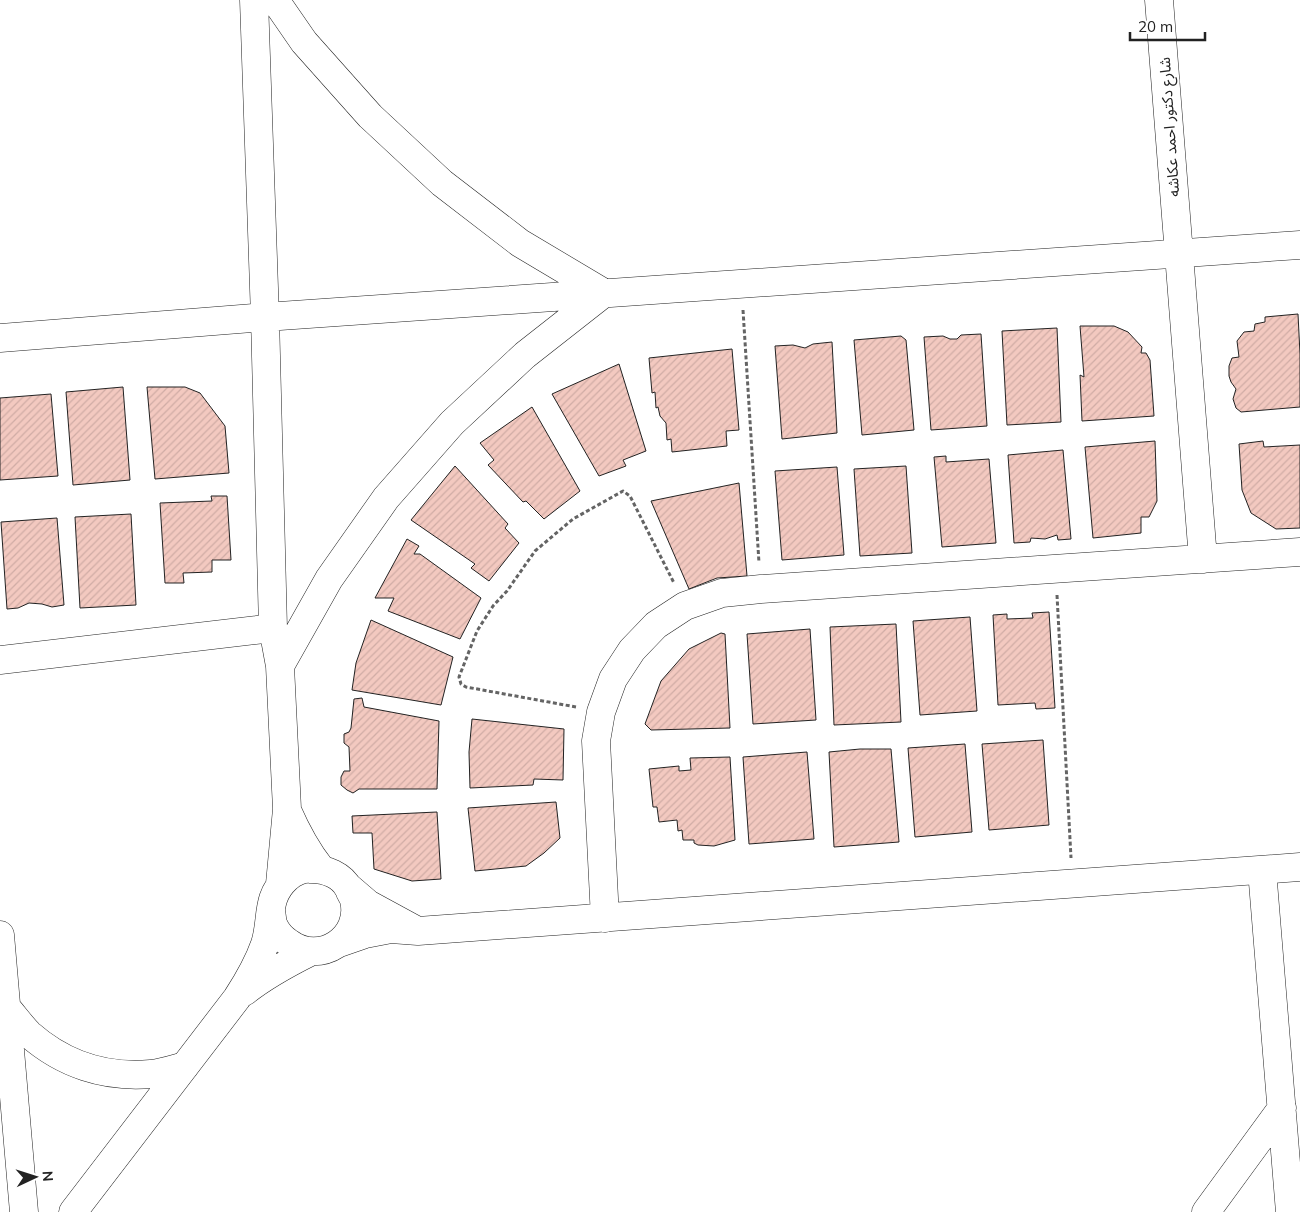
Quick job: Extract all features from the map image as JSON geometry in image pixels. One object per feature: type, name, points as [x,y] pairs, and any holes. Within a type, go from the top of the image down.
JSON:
[{"type":"street","points":[[254,0],[273,628],[280,666],[287,809],[280,884]]},
{"type":"street","points":[[276,0],[304,42],[370,116],[442,184],[520,243],[604,293]]},
{"type":"street","name":"شارع دكتور احمد عكاشه","points":[[1159,0],[1203,559]]},
{"type":"street","points":[[0,338],[265,317],[1300,245]]},
{"type":"street","points":[[280,666],[329,579],[393,491],[452,423],[525,355],[604,293]]},
{"type":"street","points":[[604,918],[596,741],[601,712],[613,680],[632,650],[656,625],[685,606],[722,593],[761,589],[1300,552]]},
{"type":"street","points":[[0,660],[273,628]]},
{"type":"street","points":[[287,809],[303,844],[321,869]]},
{"type":"street","points":[[73,1212],[237,998],[254,971],[265,942],[275,892],[280,884],[292,874],[306,868],[321,869],[336,875],[368,904],[418,931]]},
{"type":"street","points":[[237,998],[259,980],[284,964],[310,952],[325,950],[365,934],[391,928],[418,931],[1300,868]]},
{"type":"street","points":[[1262,870],[1290,1212]]},
{"type":"street","points":[[339,943],[350,931],[354,916],[354,900],[347,886]]},
{"type":"street","points":[[271,911],[274,926],[283,939],[295,948],[310,952]]},
{"type":"street","points":[[0,935],[24,1212]]},
{"type":"street","points":[[6,1007],[28,1033],[54,1054],[85,1068],[118,1075],[152,1074],[185,1066]]},
{"type":"street","points":[[1206,1212],[1282,1108]]},
{"type":"path","points":[[741,284],[761,589]]},
{"type":"path","points":[[601,712],[466,687],[461,684],[459,677],[477,631],[493,606],[507,591],[535,551],[573,519],[623,491],[630,496],[685,606]]},
{"type":"path","points":[[1056,569],[1072,884]]},
{"type":"building","points":[[1298,314],[1300,407],[1241,412],[1236,408],[1233,399],[1236,389],[1229,376],[1229,366],[1232,358],[1239,357],[1237,341],[1244,332],[1254,331],[1255,324],[1265,322],[1265,317]]},
{"type":"building","points":[[1080,326],[1114,326],[1128,332],[1142,347],[1141,353],[1146,353],[1150,360],[1154,416],[1082,421],[1080,375],[1084,377]]},
{"type":"building","points":[[1057,328],[1061,422],[1007,425],[1002,331]]},
{"type":"building","points":[[981,334],[987,426],[931,430],[924,337],[943,336],[957,339],[961,335]]},
{"type":"building","points":[[901,336],[906,340],[914,430],[862,435],[854,340]]},
{"type":"building","points":[[832,342],[837,433],[782,439],[775,346],[793,345],[805,348],[813,344]]},
{"type":"building","points":[[732,349],[739,430],[726,431],[727,446],[672,452],[671,439],[667,440],[666,423],[660,416],[658,407],[656,408],[655,392],[652,393],[649,358]]},
{"type":"building","points":[[619,364],[646,451],[623,460],[626,466],[599,476],[552,394]]},
{"type":"building","points":[[123,387],[130,480],[73,485],[66,392]]},
{"type":"building","points":[[147,387],[185,387],[200,393],[225,426],[229,473],[155,479]]},
{"type":"building","points":[[51,394],[58,476],[0,480],[0,398]]},
{"type":"building","points":[[532,407],[580,491],[544,519],[526,501],[523,502],[488,465],[494,460],[480,443]]},
{"type":"building","points":[[1155,441],[1157,501],[1149,517],[1141,517],[1141,533],[1093,538],[1085,447]]},
{"type":"building","points":[[1263,441],[1264,447],[1300,445],[1300,528],[1276,529],[1251,513],[1242,490],[1239,444]]},
{"type":"building","points":[[1063,450],[1071,539],[1058,540],[1057,535],[1045,539],[1031,538],[1030,542],[1014,543],[1008,455]]},
{"type":"building","points":[[946,456],[946,462],[989,459],[996,543],[942,547],[934,457]]},
{"type":"building","points":[[455,466],[508,524],[505,528],[519,543],[489,581],[471,568],[475,564],[411,520]]},
{"type":"building","points":[[906,466],[912,553],[860,556],[854,469]]},
{"type":"building","points":[[837,467],[844,555],[782,560],[775,471]]},
{"type":"building","points":[[739,483],[747,576],[717,578],[689,589],[651,501]]},
{"type":"building","points":[[211,496],[227,496],[231,560],[212,560],[212,572],[183,573],[184,583],[165,583],[160,503],[212,501]]},
{"type":"building","points":[[131,514],[136,605],[80,608],[75,517]]},
{"type":"building","points":[[57,518],[64,605],[52,607],[29,603],[18,608],[7,609],[1,522]]},
{"type":"building","points":[[407,539],[419,546],[414,554],[420,554],[481,598],[460,639],[388,611],[394,598],[375,598]]},
{"type":"building","points":[[1049,612],[1055,708],[1036,709],[1035,703],[998,705],[993,615],[1007,614],[1007,619],[1033,618],[1032,613]]},
{"type":"building","points":[[970,617],[977,711],[920,715],[913,621]]},
{"type":"building","points":[[371,620],[453,657],[441,705],[352,690],[356,663]]},
{"type":"building","points":[[896,624],[901,722],[834,725],[830,627]]},
{"type":"building","points":[[810,629],[816,720],[753,724],[747,634]]},
{"type":"building","points":[[721,633],[725,634],[730,728],[651,730],[645,724],[661,681],[689,649]]},
{"type":"building","points":[[362,698],[364,707],[439,721],[437,789],[359,789],[353,793],[341,785],[341,777],[344,771],[350,771],[349,747],[344,743],[344,734],[349,732],[351,728],[354,699]]},
{"type":"building","points":[[472,719],[564,729],[563,780],[534,779],[533,785],[470,788],[469,752]]},
{"type":"building","points":[[1043,740],[1049,825],[989,830],[982,744]]},
{"type":"building","points":[[965,744],[972,832],[915,837],[908,748]]},
{"type":"building","points":[[891,749],[899,842],[834,847],[829,752]]},
{"type":"building","points":[[807,752],[814,839],[749,844],[743,757]]},
{"type":"building","points":[[730,757],[735,840],[714,846],[698,845],[694,843],[694,840],[683,840],[682,830],[678,831],[677,820],[659,822],[657,807],[653,807],[649,769],[679,766],[679,771],[691,770],[690,758]]},
{"type":"building","points":[[556,802],[560,838],[544,853],[526,866],[475,871],[468,808]]},
{"type":"building","points":[[437,812],[441,879],[412,881],[374,869],[372,833],[353,833],[352,816]]}]
